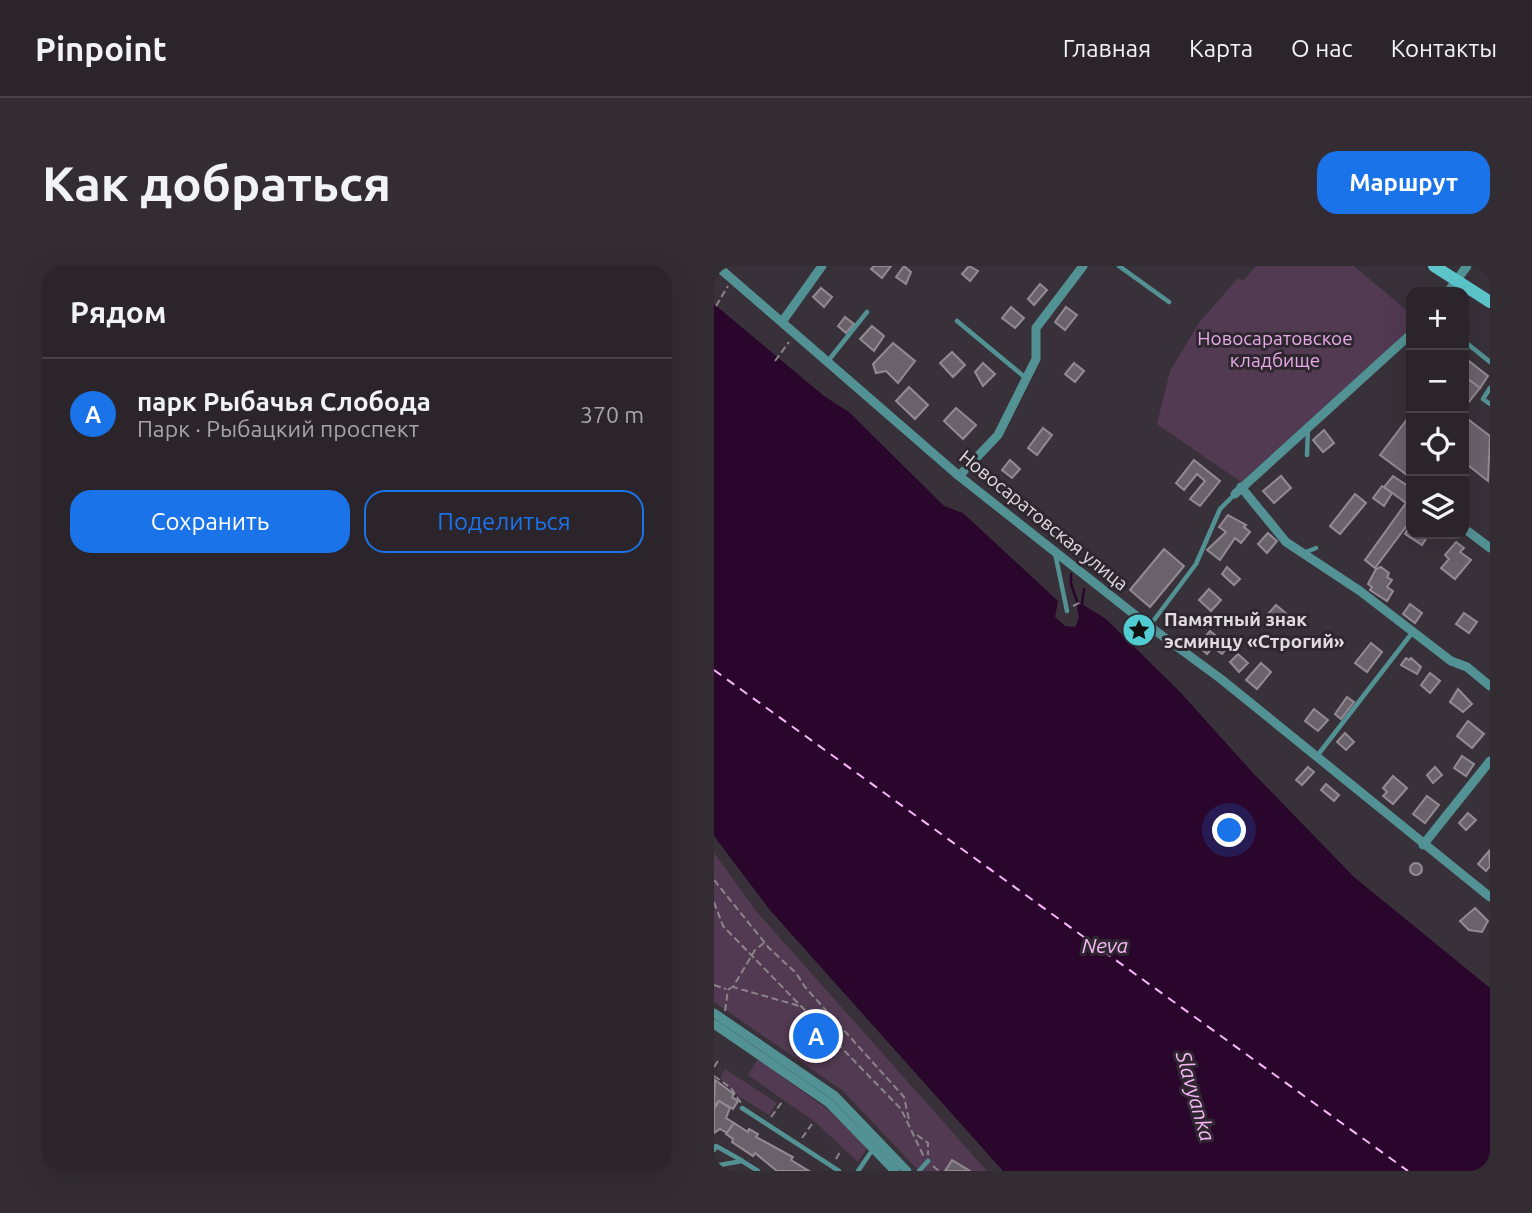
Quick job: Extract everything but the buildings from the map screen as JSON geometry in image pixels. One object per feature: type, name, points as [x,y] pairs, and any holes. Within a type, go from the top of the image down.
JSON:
[{"type":"main road","points":[[1434,266],[1490,302]]},
{"type":"street","name":"Новосаратовская улица","points":[[717,266],[959,476],[1490,897]]},
{"type":"street","points":[[782,322],[822,266]]},
{"type":"street","points":[[959,476],[998,435],[1028,380],[1036,359],[1036,328],[1083,266]]},
{"type":"street","points":[[1450,287],[1467,266]]},
{"type":"street","points":[[1406,339],[1238,491],[1286,542],[1306,552],[1413,633],[1490,686]]},
{"type":"street","points":[[1469,532],[1490,548]]},
{"type":"street","points":[[1423,845],[1490,761]]},
{"type":"street","points":[[714,1013],[835,1096],[878,1144],[895,1171]]},
{"type":"street","points":[[714,1024],[829,1103],[907,1171]]},
{"type":"lane","points":[[1119,266],[1168,302]]},
{"type":"lane","points":[[828,361],[867,312]]},
{"type":"lane","points":[[957,321],[1028,380]]},
{"type":"lane","points":[[1469,345],[1490,362]]},
{"type":"lane","points":[[1490,388],[1483,399],[1490,404]]},
{"type":"lane","points":[[1307,455],[1308,428]]},
{"type":"lane","points":[[1154,620],[1196,564],[1220,509],[1238,491]]},
{"type":"lane","points":[[1306,552],[1316,548]]},
{"type":"lane","points":[[1054,549],[1067,611]]},
{"type":"lane","points":[[1316,757],[1413,633]]},
{"type":"lane","points":[[742,1108],[839,1171]]},
{"type":"lane","points":[[858,1171],[878,1144]]},
{"type":"lane","points":[[714,1150],[716,1146],[758,1171]]},
{"type":"lane","points":[[919,1171],[927,1160]]},
{"type":"lane","points":[[714,1166],[742,1161]]},
{"type":"path","points":[[716,306],[732,279]]},
{"type":"path","points":[[775,361],[795,332]]},
{"type":"path","points":[[1074,606],[1081,602]]},
{"type":"path","points":[[714,880],[765,942],[796,973],[805,987],[904,1097],[909,1121],[923,1156]]},
{"type":"path","points":[[714,902],[723,926],[804,1007],[909,1121]]},
{"type":"path","points":[[724,1012],[728,990],[733,987],[765,942]]},
{"type":"path","points":[[714,985],[728,990]]},
{"type":"path","points":[[733,987],[804,1007]]},
{"type":"path","points":[[714,1067],[718,1061]]},
{"type":"path","points":[[714,1076],[739,1098],[742,1108]]},
{"type":"path","points":[[767,1124],[782,1102]]},
{"type":"path","points":[[798,1144],[811,1124]]},
{"type":"path","points":[[915,1134],[928,1143],[927,1160]]},
{"type":"path","points":[[831,1166],[841,1150]]},
{"type":"green space","name":"Новосаратовское кладбище","points":[[1256,266],[1354,266],[1406,310],[1406,333],[1241,482],[1157,424],[1170,371],[1199,323],[1238,278],[1243,281]]},
{"type":"green space","points":[[714,853],[756,911],[987,1171],[919,1171],[842,1090],[714,1002]]},
{"type":"green space","points":[[758,1059],[842,1120],[867,1148],[858,1162],[815,1122],[748,1075]]},
{"type":"green space","points":[[725,1069],[777,1103],[769,1115],[740,1097],[720,1078]]},
{"type":"water","name":"Neva","points":[[714,304],[824,396],[849,412],[944,506],[963,513],[1058,601],[1055,617],[1065,626],[1075,627],[1079,618],[1077,608],[1082,604],[1106,619],[1180,692],[1253,773],[1354,877],[1490,988],[1490,1171],[1003,1171],[769,909],[714,836]]},
{"type":"waterway","points":[[1071,574],[1071,584],[1079,607]]},
{"type":"waterway","points":[[1082,604],[1084,589]]},
{"type":"ferry route","points":[[714,670],[1408,1171]]},
{"type":"place","name":"Памятный знак эсминцу «Строгий»","points":[[1139,630]]},
{"type":"place","name":"парк Рыбачья Слобода","points":[[816,1036]]},
{"type":"water label","name":"Slavyanka","points":[[1196,1096]]}]
